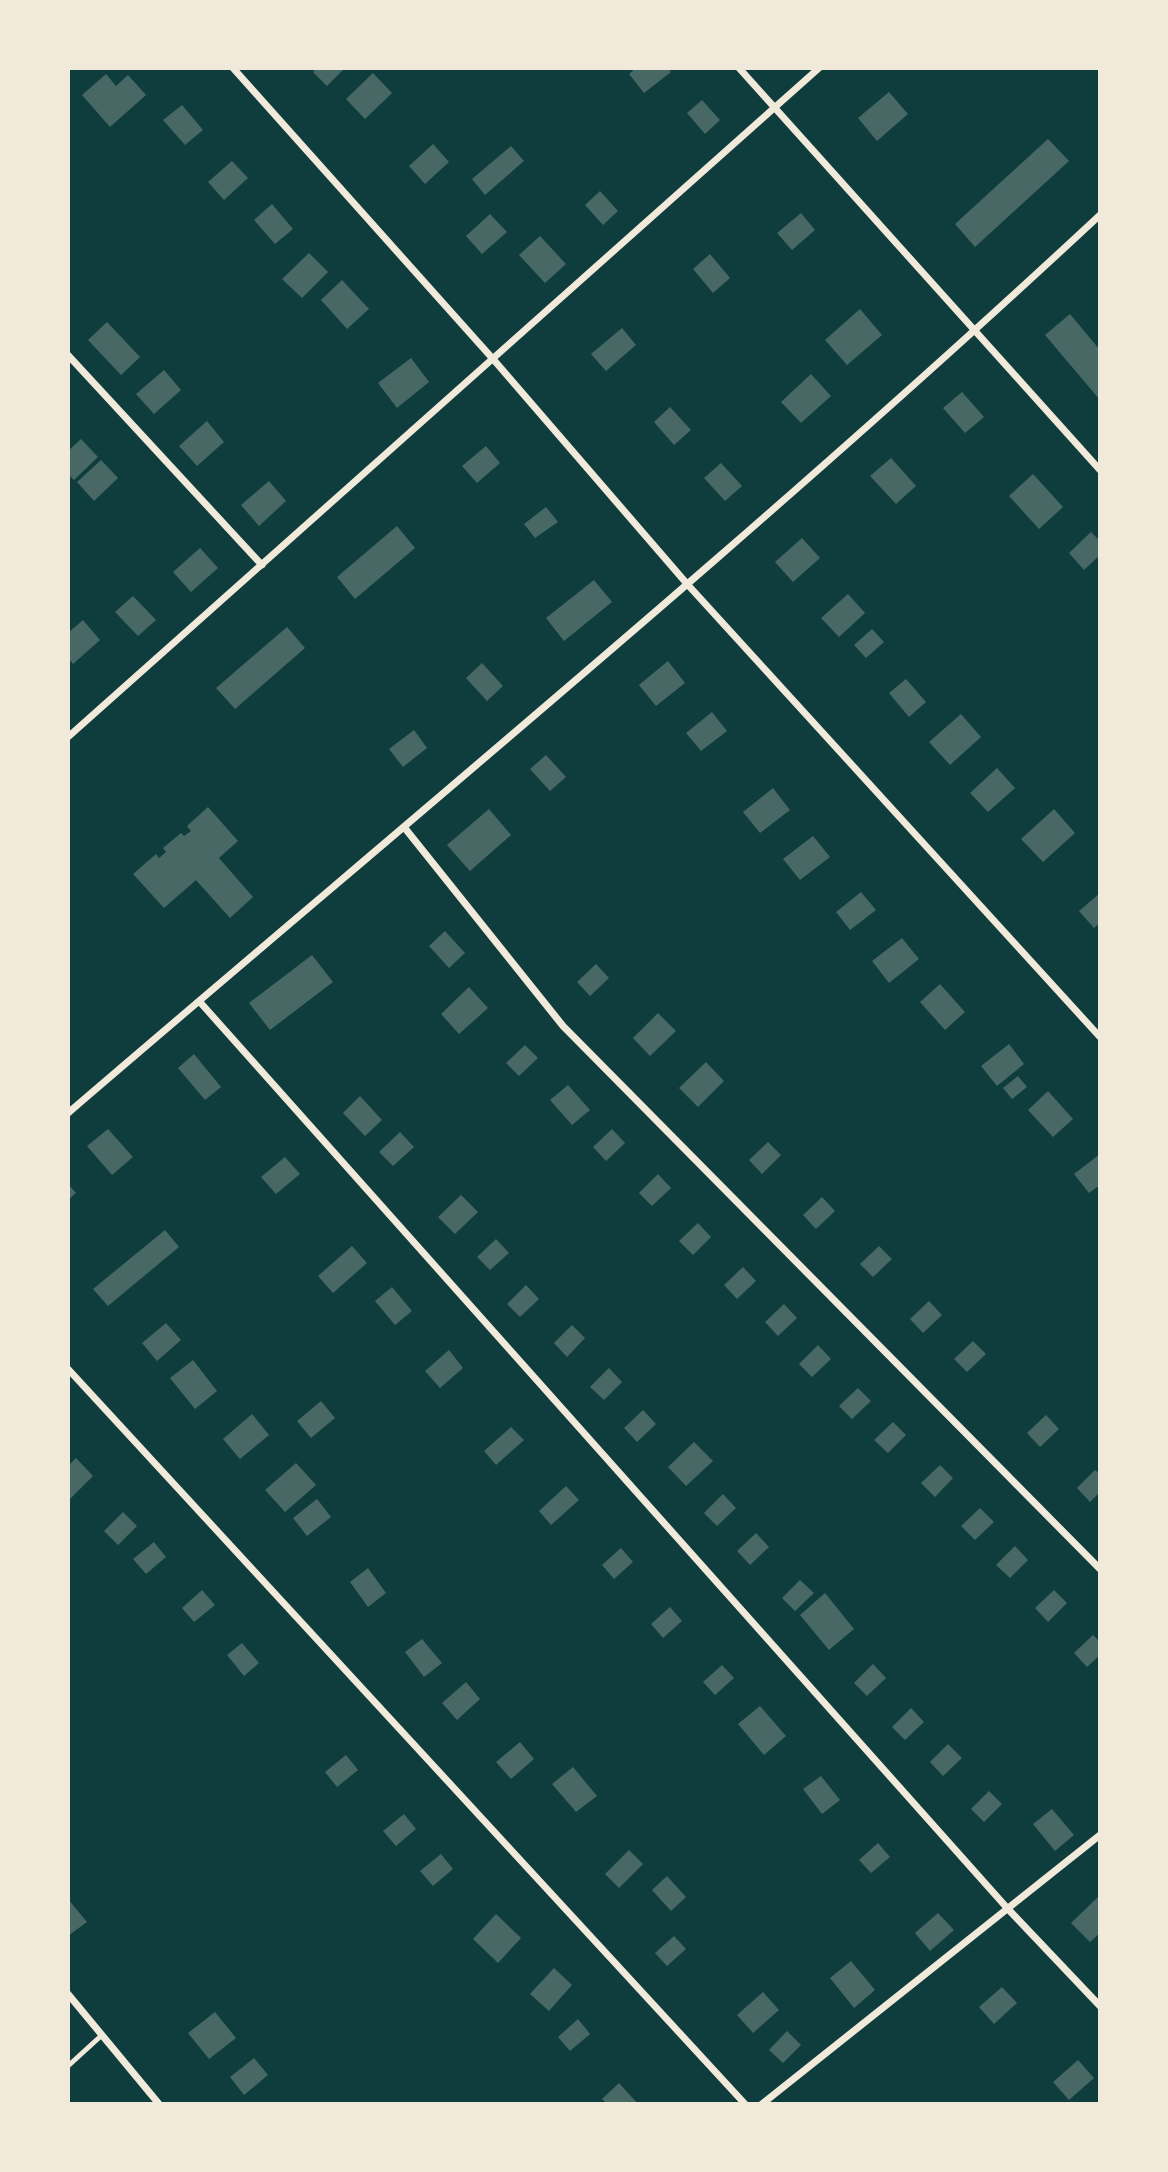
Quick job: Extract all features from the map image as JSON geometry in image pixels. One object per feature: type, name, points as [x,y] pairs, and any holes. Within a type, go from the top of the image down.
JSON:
[{"type":"street","points":[[233,68],[493,359],[688,585],[1100,1037]]},
{"type":"street","points":[[738,68],[1100,470]]},
{"type":"street","points":[[68,737],[819,68]]},
{"type":"street","points":[[68,1113],[688,585],[975,331],[1100,215]]},
{"type":"street","points":[[68,355],[262,565]]},
{"type":"street","points":[[404,827],[563,1026],[1100,1569]]},
{"type":"street","points":[[199,1002],[1009,1909],[1100,2006]]},
{"type":"street","points":[[68,1369],[745,2104]]},
{"type":"street","points":[[762,2104],[1100,1835]]},
{"type":"street","points":[[68,1994],[159,2104]]},
{"type":"lane","points":[[68,2066],[102,2035]]},
{"type":"building","points":[[317,68],[345,68],[327,86],[313,72]]},
{"type":"building","points":[[636,68],[667,68],[671,72],[644,93],[629,74]]},
{"type":"building","points":[[373,73],[392,93],[365,119],[346,99]]},
{"type":"building","points":[[106,74],[116,86],[128,75],[146,95],[110,127],[82,95]]},
{"type":"building","points":[[889,92],[908,114],[877,141],[858,118]]},
{"type":"building","points":[[702,100],[720,120],[705,134],[687,113]]},
{"type":"building","points":[[182,105],[203,130],[185,145],[163,120]]},
{"type":"building","points":[[1048,139],[1069,161],[975,247],[955,224]]},
{"type":"building","points":[[433,144],[449,162],[425,184],[409,166]]},
{"type":"building","points":[[511,146],[524,161],[485,195],[472,179]]},
{"type":"building","points":[[232,161],[248,178],[224,200],[208,182]]},
{"type":"building","points":[[600,191],[618,211],[603,225],[585,205]]},
{"type":"building","points":[[272,204],[293,229],[275,244],[254,220]]},
{"type":"building","points":[[801,213],[815,230],[792,250],[777,233]]},
{"type":"building","points":[[490,214],[507,232],[482,254],[466,236]]},
{"type":"building","points":[[540,236],[566,264],[545,283],[519,255]]},
{"type":"building","points":[[309,253],[328,272],[302,298],[282,279]]},
{"type":"building","points":[[710,254],[730,278],[713,293],[693,269]]},
{"type":"building","points":[[342,280],[369,309],[347,329],[321,300]]},
{"type":"building","points":[[860,309],[882,335],[847,365],[825,340]]},
{"type":"building","points":[[1070,314],[1100,350],[1100,400],[1045,335]]},
{"type":"building","points":[[107,322],[140,357],[121,375],[88,340]]},
{"type":"building","points":[[622,328],[636,345],[606,371],[591,354]]},
{"type":"building","points":[[411,358],[429,382],[397,408],[378,383]]},
{"type":"building","points":[[164,370],[181,390],[154,414],[136,394]]},
{"type":"building","points":[[811,374],[831,396],[801,423],[781,402]]},
{"type":"building","points":[[962,392],[984,417],[965,433],[943,408]]},
{"type":"building","points":[[670,407],[691,430],[674,445],[654,422]]},
{"type":"building","points":[[207,421],[224,442],[197,466],[179,446]]},
{"type":"building","points":[[81,439],[98,457],[74,480],[68,474],[68,451]]},
{"type":"building","points":[[486,446],[500,463],[477,483],[462,466]]},
{"type":"building","points":[[891,458],[916,486],[896,504],[870,476]]},
{"type":"building","points":[[101,460],[118,478],[94,501],[77,482]]},
{"type":"building","points":[[721,463],[742,486],[725,501],[704,478]]},
{"type":"building","points":[[1033,474],[1063,507],[1039,529],[1009,496]]},
{"type":"building","points":[[269,481],[286,501],[259,526],[241,505]]},
{"type":"building","points":[[546,507],[558,522],[535,538],[524,524]]},
{"type":"building","points":[[397,526],[415,548],[355,599],[337,577]]},
{"type":"building","points":[[1091,532],[1100,541],[1100,555],[1084,570],[1069,553]]},
{"type":"building","points":[[802,538],[820,558],[793,582],[775,562]]},
{"type":"building","points":[[200,548],[218,568],[191,592],[173,572]]},
{"type":"building","points":[[594,580],[612,602],[564,641],[546,618]]},
{"type":"building","points":[[848,594],[865,613],[839,637],[821,618]]},
{"type":"building","points":[[133,596],[156,620],[138,636],[115,612]]},
{"type":"building","points":[[83,620],[100,640],[73,664],[68,658],[68,633]]},
{"type":"building","points":[[287,627],[305,648],[235,709],[216,688]]},
{"type":"building","points":[[872,629],[884,642],[866,658],[854,645]]},
{"type":"building","points":[[668,661],[685,683],[656,706],[639,685]]},
{"type":"building","points":[[482,663],[503,686],[487,701],[466,678]]},
{"type":"building","points":[[906,679],[926,702],[909,717],[889,693]]},
{"type":"building","points":[[712,712],[727,731],[701,751],[686,733]]},
{"type":"building","points":[[961,714],[981,737],[950,765],[929,742]]},
{"type":"building","points":[[414,730],[427,748],[403,767],[389,749]]},
{"type":"building","points":[[546,755],[566,777],[550,791],[530,769]]},
{"type":"building","points":[[997,768],[1015,788],[988,812],[970,793]]},
{"type":"building","points":[[773,788],[790,810],[760,833],[743,812]]},
{"type":"building","points":[[208,807],[238,841],[219,858],[253,897],[230,918],[196,880],[164,908],[133,874],[156,854],[159,858],[166,852],[163,848],[181,833],[184,836],[191,831],[187,826]]},
{"type":"building","points":[[489,809],[511,835],[470,871],[447,845]]},
{"type":"building","points":[[1054,809],[1075,833],[1043,862],[1021,839]]},
{"type":"building","points":[[813,836],[830,857],[800,880],[783,859]]},
{"type":"building","points":[[861,892],[876,910],[850,930],[836,912]]},
{"type":"building","points":[[1100,893],[1100,923],[1094,928],[1079,911]]},
{"type":"building","points":[[445,931],[465,953],[449,968],[429,946]]},
{"type":"building","points":[[902,938],[919,959],[889,983],[872,961]]},
{"type":"building","points":[[312,955],[333,982],[270,1030],[249,1003]]},
{"type":"building","points":[[596,964],[609,978],[590,996],[577,982]]},
{"type":"building","points":[[940,984],[965,1012],[945,1030],[920,1002]]},
{"type":"building","points":[[469,987],[488,1008],[459,1034],[441,1014]]},
{"type":"building","points":[[658,1013],[676,1031],[650,1056],[633,1038]]},
{"type":"building","points":[[1009,1044],[1024,1064],[997,1086],[981,1066]]},
{"type":"building","points":[[525,1045],[538,1058],[519,1076],[506,1063]]},
{"type":"building","points":[[194,1054],[221,1087],[205,1100],[178,1068]]},
{"type":"building","points":[[706,1062],[724,1081],[698,1107],[679,1088]]},
{"type":"building","points":[[1018,1076],[1027,1087],[1012,1099],[1003,1088]]},
{"type":"building","points":[[568,1085],[590,1110],[572,1125],[550,1100]]},
{"type":"building","points":[[1048,1091],[1073,1119],[1053,1137],[1028,1110]]},
{"type":"building","points":[[360,1096],[382,1120],[365,1136],[343,1113]]},
{"type":"building","points":[[108,1129],[133,1157],[112,1175],[87,1146]]},
{"type":"building","points":[[612,1129],[625,1143],[606,1161],[593,1147]]},
{"type":"building","points":[[400,1132],[414,1147],[393,1166],[379,1152]]},
{"type":"building","points":[[768,1142],[781,1155],[762,1174],[749,1160]]},
{"type":"building","points":[[1100,1154],[1100,1185],[1089,1193],[1074,1174]]},
{"type":"building","points":[[285,1157],[300,1174],[276,1194],[261,1177]]},
{"type":"building","points":[[658,1174],[671,1188],[652,1206],[639,1193]]},
{"type":"building","points":[[68,1184],[76,1193],[68,1200]]},
{"type":"building","points":[[461,1195],[478,1212],[455,1234],[438,1217]]},
{"type":"building","points":[[822,1197],[835,1211],[816,1229],[803,1215]]},
{"type":"building","points":[[698,1223],[711,1237],[693,1255],[679,1241]]},
{"type":"building","points":[[165,1230],[179,1247],[108,1306],[93,1289]]},
{"type":"building","points":[[496,1239],[509,1253],[490,1270],[477,1257]]},
{"type":"building","points":[[352,1246],[367,1263],[333,1293],[318,1276]]},
{"type":"building","points":[[879,1246],[892,1259],[873,1277],[860,1264]]},
{"type":"building","points":[[743,1267],[756,1281],[737,1299],[724,1285]]},
{"type":"building","points":[[526,1285],[539,1299],[520,1317],[507,1304]]},
{"type":"building","points":[[392,1287],[412,1311],[395,1325],[375,1301]]},
{"type":"building","points":[[929,1301],[942,1315],[923,1333],[910,1319]]},
{"type":"building","points":[[784,1304],[797,1318],[778,1336],[765,1322]]},
{"type":"building","points":[[166,1323],[181,1340],[157,1361],[142,1343]]},
{"type":"building","points":[[572,1325],[585,1338],[567,1357],[554,1343]]},
{"type":"building","points":[[973,1341],[986,1354],[967,1372],[954,1359]]},
{"type":"building","points":[[818,1345],[831,1359],[812,1377],[799,1364]]},
{"type":"building","points":[[449,1350],[463,1368],[440,1388],[425,1371]]},
{"type":"building","points":[[193,1360],[217,1391],[195,1409],[170,1378]]},
{"type":"building","points":[[609,1368],[622,1382],[604,1400],[590,1387]]},
{"type":"building","points":[[858,1388],[871,1401],[852,1419],[839,1406]]},
{"type":"building","points":[[321,1401],[335,1418],[311,1438],[297,1421]]},
{"type":"building","points":[[643,1410],[656,1424],[637,1442],[624,1428]]},
{"type":"building","points":[[252,1414],[269,1435],[240,1459],[223,1439]]},
{"type":"building","points":[[1046,1415],[1059,1429],[1040,1447],[1027,1433]]},
{"type":"building","points":[[893,1422],[906,1435],[888,1453],[874,1440]]},
{"type":"building","points":[[511,1427],[524,1440],[496,1465],[484,1451]]},
{"type":"building","points":[[694,1442],[713,1461],[686,1486],[668,1467]]},
{"type":"building","points":[[76,1458],[93,1476],[68,1501],[68,1466]]},
{"type":"building","points":[[296,1463],[316,1485],[285,1512],[265,1490]]},
{"type":"building","points":[[940,1465],[953,1478],[935,1497],[921,1483]]},
{"type":"building","points":[[1095,1470],[1100,1474],[1100,1492],[1090,1502],[1077,1488]]},
{"type":"building","points":[[566,1486],[579,1500],[551,1525],[539,1511]]},
{"type":"building","points":[[723,1494],[736,1508],[717,1526],[704,1513]]},
{"type":"building","points":[[317,1499],[331,1517],[307,1536],[293,1518]]},
{"type":"building","points":[[980,1508],[994,1522],[975,1540],[961,1526]]},
{"type":"building","points":[[123,1512],[137,1526],[118,1545],[104,1531]]},
{"type":"building","points":[[756,1533],[769,1547],[750,1565],[737,1551]]},
{"type":"building","points":[[154,1542],[166,1557],[146,1574],[133,1559]]},
{"type":"building","points":[[1015,1546],[1028,1560],[1010,1578],[996,1565]]},
{"type":"building","points":[[621,1548],[633,1562],[614,1579],[602,1565]]},
{"type":"building","points":[[368,1568],[386,1593],[368,1607],[350,1582]]},
{"type":"building","points":[[800,1580],[814,1593],[795,1611],[782,1598]]},
{"type":"building","points":[[202,1590],[215,1605],[194,1622],[182,1608]]},
{"type":"building","points":[[1054,1590],[1067,1603],[1048,1622],[1035,1608]]},
{"type":"building","points":[[825,1593],[854,1629],[829,1650],[800,1615]]},
{"type":"building","points":[[670,1607],[682,1621],[663,1638],[651,1624]]},
{"type":"building","points":[[1093,1635],[1100,1642],[1100,1655],[1087,1667],[1074,1653]]},
{"type":"building","points":[[422,1639],[442,1663],[424,1677],[405,1652]]},
{"type":"building","points":[[242,1643],[259,1663],[244,1676],[227,1655]]},
{"type":"building","points":[[873,1664],[886,1678],[867,1696],[854,1683]]},
{"type":"building","points":[[722,1665],[734,1678],[715,1695],[703,1682]]},
{"type":"building","points":[[466,1682],[480,1699],[457,1720],[442,1703]]},
{"type":"building","points":[[760,1706],[786,1736],[764,1755],[738,1724]]},
{"type":"building","points":[[911,1708],[924,1722],[905,1740],[892,1727]]},
{"type":"building","points":[[520,1742],[534,1759],[511,1779],[496,1762]]},
{"type":"building","points":[[948,1744],[962,1758],[943,1776],[930,1762]]},
{"type":"building","points":[[346,1755],[358,1770],[337,1787],[325,1772]]},
{"type":"building","points":[[573,1767],[597,1796],[576,1812],[552,1784]]},
{"type":"building","points":[[821,1776],[840,1800],[822,1814],[803,1789]]},
{"type":"building","points":[[989,1791],[1002,1804],[984,1822],[971,1809]]},
{"type":"building","points":[[1052,1809],[1074,1835],[1055,1851],[1033,1824]]},
{"type":"building","points":[[404,1814],[416,1829],[396,1846],[383,1831]]},
{"type":"building","points":[[878,1843],[890,1857],[871,1873],[859,1860]]},
{"type":"building","points":[[629,1850],[643,1864],[619,1888],[605,1874]]},
{"type":"building","points":[[441,1854],[453,1869],[433,1886],[420,1871]]},
{"type":"building","points":[[667,1876],[686,1897],[671,1911],[652,1890]]},
{"type":"building","points":[[1098,1897],[1100,1933],[1090,1942],[1071,1923]]},
{"type":"building","points":[[68,1899],[87,1922],[68,1936]]},
{"type":"building","points":[[938,1913],[954,1930],[930,1951],[915,1933]]},
{"type":"building","points":[[496,1914],[521,1938],[498,1963],[473,1939]]},
{"type":"building","points":[[674,1936],[686,1949],[667,1966],[655,1953]]},
{"type":"building","points":[[851,1961],[875,1990],[854,2008],[830,1978]]},
{"type":"building","points":[[554,1968],[572,1985],[549,2011],[530,1994]]},
{"type":"building","points":[[1002,1987],[1017,2003],[994,2024],[979,2007]]},
{"type":"building","points":[[763,1992],[779,2010],[753,2033],[737,2015]]},
{"type":"building","points":[[215,2012],[236,2038],[209,2059],[188,2033]]},
{"type":"building","points":[[578,2019],[590,2034],[570,2051],[558,2037]]},
{"type":"building","points":[[787,2031],[801,2045],[783,2063],[769,2050]]},
{"type":"building","points":[[254,2058],[268,2075],[244,2095],[230,2077]]},
{"type":"building","points":[[1078,2060],[1094,2078],[1069,2100],[1053,2082]]},
{"type":"building","points":[[619,2083],[638,2104],[607,2104],[602,2099]]}]
